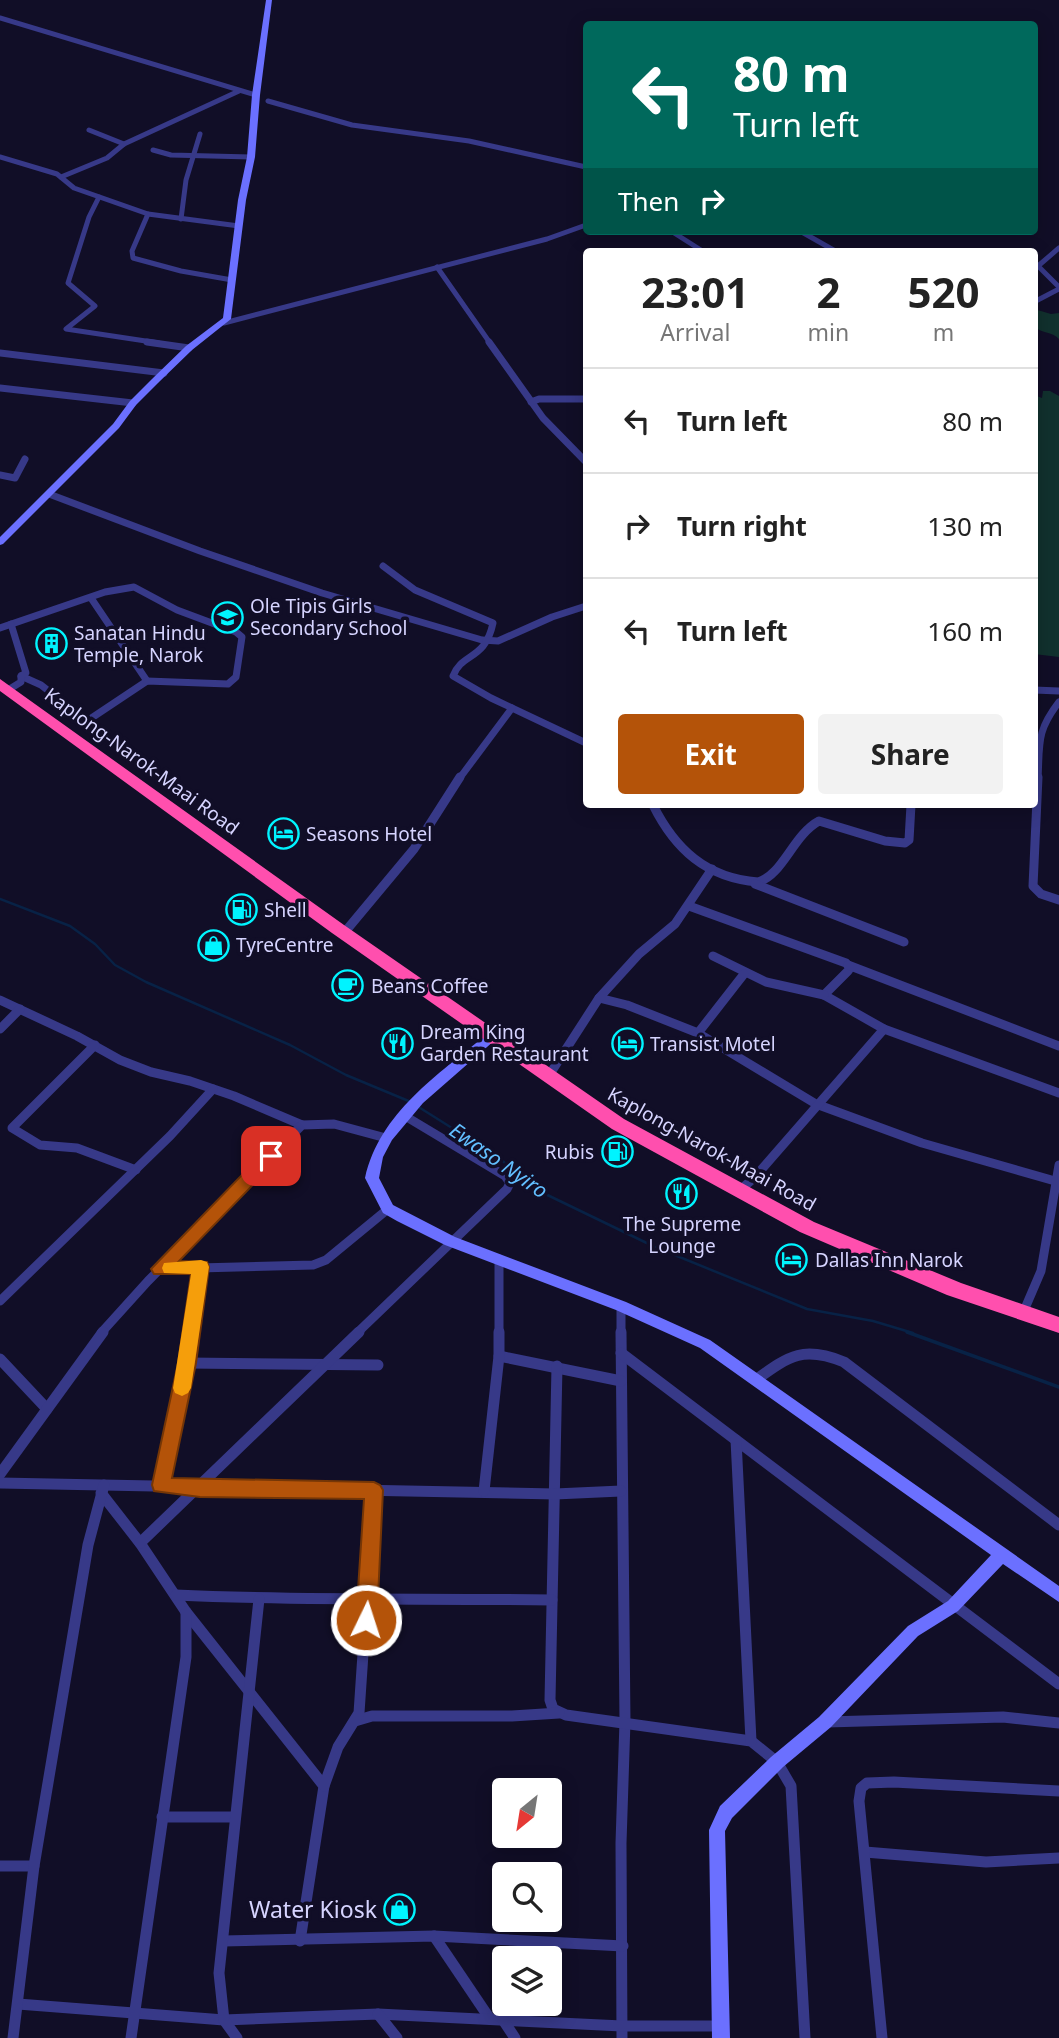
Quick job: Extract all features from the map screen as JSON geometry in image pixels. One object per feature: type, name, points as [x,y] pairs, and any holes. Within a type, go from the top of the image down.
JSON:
[{"type":"highway","name":"Kaplong-Narok-Maai Road","points":[[4,687],[491,1037],[648,1142],[807,1227],[859,1251],[1059,1325]]},
{"type":"main road","points":[[0,542],[116,426],[133,403],[189,348],[224,323],[251,157],[269,0]]},
{"type":"main road","points":[[491,1037],[433,1086],[378,1151],[372,1178],[388,1209],[450,1241],[621,1306],[705,1344],[1059,1595]]},
{"type":"main road","points":[[720,2032],[717,1830],[726,1812],[777,1762],[825,1722],[913,1631],[953,1606],[1002,1554]]},
{"type":"street","points":[[0,18],[256,95]]},
{"type":"street","points":[[61,177],[107,158],[124,144],[239,91]]},
{"type":"street","points":[[268,101],[352,125],[468,141],[583,166]]},
{"type":"street","points":[[89,130],[124,144]]},
{"type":"street","points":[[181,219],[186,180],[201,134]]},
{"type":"street","points":[[153,150],[171,155],[251,157]]},
{"type":"street","points":[[0,157],[36,166],[61,177],[74,187],[148,214],[239,226]]},
{"type":"street","points":[[99,197],[89,217],[68,283],[95,306],[66,329],[189,348]]},
{"type":"street","points":[[148,214],[132,251],[133,258],[181,271],[232,280]]},
{"type":"street","points":[[224,323],[548,239],[583,226]]},
{"type":"street","points":[[677,235],[698,248]]},
{"type":"street","points":[[807,235],[829,248]]},
{"type":"street","points":[[1038,300],[1059,288],[1038,266],[1059,248]]},
{"type":"street","points":[[437,267],[480,326],[518,388],[555,432],[583,459]]},
{"type":"street","points":[[0,353],[164,373]]},
{"type":"street","points":[[0,388],[133,403]]},
{"type":"street","points":[[531,402],[539,399],[583,399]]},
{"type":"street","points":[[0,475],[16,478],[25,459]]},
{"type":"street","points":[[49,494],[200,551],[322,593],[482,640],[503,639],[552,617],[583,607]]},
{"type":"street","points":[[383,566],[415,590],[491,620],[494,625],[491,641],[484,650],[461,663],[453,676],[583,742]]},
{"type":"street","points":[[0,628],[116,589],[134,587],[177,610],[242,636],[236,677],[228,684],[147,681],[87,721],[41,685],[21,676]]},
{"type":"street","points":[[91,598],[147,681]]},
{"type":"street","points":[[11,624],[25,664],[26,673],[21,676]]},
{"type":"street","points":[[4,687],[21,682],[21,676]]},
{"type":"street","points":[[1038,690],[1059,691]]},
{"type":"street","points":[[1038,732],[1059,702]]},
{"type":"street","points":[[344,933],[414,849],[448,794],[512,708]]},
{"type":"street","points":[[654,808],[664,827],[683,853],[712,869],[904,943]]},
{"type":"street","points":[[753,884],[764,881],[798,837],[819,821],[885,841],[905,843],[909,840],[911,808]]},
{"type":"street","points":[[1035,808],[1033,886],[1041,894],[1059,900]]},
{"type":"street","points":[[548,1077],[599,998],[619,973],[666,933],[689,906],[712,869]]},
{"type":"street","points":[[689,906],[1059,1046]]},
{"type":"street","points":[[713,956],[744,974],[790,990],[824,995],[884,1028],[1059,1093]]},
{"type":"street","points":[[824,995],[842,979],[848,971],[848,965]]},
{"type":"street","points":[[698,1033],[744,974]]},
{"type":"street","points":[[599,998],[627,1005],[698,1033],[816,1104],[922,1143],[1055,1181]]},
{"type":"street","points":[[0,1000],[151,1072],[213,1089],[277,1112],[302,1125],[346,1125],[387,1138]]},
{"type":"street","points":[[0,1029],[20,1009]]},
{"type":"street","points":[[740,1190],[884,1028]]},
{"type":"street","points":[[95,1045],[12,1128],[40,1145],[77,1148],[136,1170]]},
{"type":"street","points":[[0,1301],[197,1110],[213,1089]]},
{"type":"street","points":[[140,1543],[200,1489],[450,1241],[507,1189],[510,1183],[505,1177],[405,1116]]},
{"type":"street","points":[[0,1474],[92,1344],[160,1269],[302,1125]]},
{"type":"street","points":[[1023,1313],[1041,1271],[1059,1165]]},
{"type":"street","points":[[160,1269],[313,1265],[326,1260],[388,1209]]},
{"type":"street","points":[[484,1491],[499,1356],[499,1259]]},
{"type":"street","points":[[161,1485],[187,1363],[201,1267]]},
{"type":"street","points":[[621,1306],[625,1721],[621,1843],[622,2032]]},
{"type":"street","points":[[757,1379],[790,1355],[797,1353],[817,1351],[844,1362],[1059,1525]]},
{"type":"street","points":[[621,1353],[1059,1684]]},
{"type":"street","points":[[499,1356],[621,1381]]},
{"type":"street","points":[[0,1359],[47,1409]]},
{"type":"street","points":[[187,1363],[379,1365]]},
{"type":"street","points":[[557,1366],[550,1700],[553,1709],[559,1713]]},
{"type":"street","points":[[736,1440],[751,1741]]},
{"type":"street","points":[[0,1483],[102,1489],[161,1485],[200,1489],[555,1494],[621,1491]]},
{"type":"street","points":[[102,1489],[187,1612],[324,1786]]},
{"type":"street","points":[[13,2038],[34,1866],[88,1545],[102,1489]]},
{"type":"street","points":[[300,1941],[324,1786],[350,1724],[359,1713],[374,1490]]},
{"type":"street","points":[[176,1595],[259,1599],[368,1597],[552,1600]]},
{"type":"street","points":[[237,2038],[223,2020],[219,1973],[259,1599]]},
{"type":"street","points":[[131,2038],[186,1657],[187,1612]]},
{"type":"street","points":[[350,1724],[362,1717],[372,1716],[512,1716],[559,1713],[751,1741],[777,1762],[788,1776],[791,1786],[805,2038]]},
{"type":"street","points":[[825,1722],[1003,1717],[1059,1723]]},
{"type":"street","points":[[893,2038],[882,2038],[859,1792],[867,1783],[894,1782],[1059,1791]]},
{"type":"street","points":[[162,1817],[234,1817]]},
{"type":"street","points":[[865,1852],[986,1862],[1059,1858]]},
{"type":"street","points":[[0,1866],[34,1866]]},
{"type":"street","points":[[223,1941],[434,1936],[623,1946]]},
{"type":"street","points":[[434,1936],[497,2019],[515,2038]]},
{"type":"street","points":[[18,2004],[223,2020],[378,2014],[497,2019],[622,2032],[720,2032]]},
{"type":"street","points":[[378,2014],[397,2038]]},
{"type":"green space","points":[[1038,310],[1059,313],[1059,339],[1040,330]]},
{"type":"green space","points":[[1043,391],[1059,396],[1059,657],[1038,654],[1038,396],[1042,398]]},
{"type":"waterway","name":"Ewaso Nyiro","points":[[0,899],[70,926],[95,944],[115,965],[146,982],[290,1045],[346,1075],[411,1102]]},
{"type":"waterway","name":"Ewaso Nyiro","points":[[417,1106],[498,1157],[535,1189],[655,1247],[807,1309],[873,1321],[913,1333]]},
{"type":"waterway","name":"Ewaso Nyiro","points":[[907,1332],[1059,1387]]},
{"type":"slow traffic","points":[[170,1268],[201,1267],[182,1388]]},
{"type":"place","name":"Ole Tipis Girls Secondary School","points":[[227,617]]},
{"type":"place","name":"Sanatan Hindu Temple, Narok","points":[[51,644]]},
{"type":"place","name":"Seasons Hotel","points":[[283,834]]},
{"type":"place","name":"Shell","points":[[241,910]]},
{"type":"place","name":"TyreCentre","points":[[213,945]]},
{"type":"place","name":"Beans Coffee","points":[[348,986]]},
{"type":"place","name":"Dream King Garden Restaurant","points":[[397,1043]]},
{"type":"place","name":"Transist Motel","points":[[627,1044]]},
{"type":"place","name":"Rubis","points":[[617,1152]]},
{"type":"place","name":"The Supreme Lounge","points":[[682,1193]]},
{"type":"place","name":"Dallas Inn Narok","points":[[792,1260]]},
{"type":"place","name":"Water Kiosk","points":[[400,1909]]},
{"type":"route","points":[[271,1156],[160,1269],[201,1267],[187,1363],[161,1485],[200,1489],[374,1490],[366,1620]]}]
